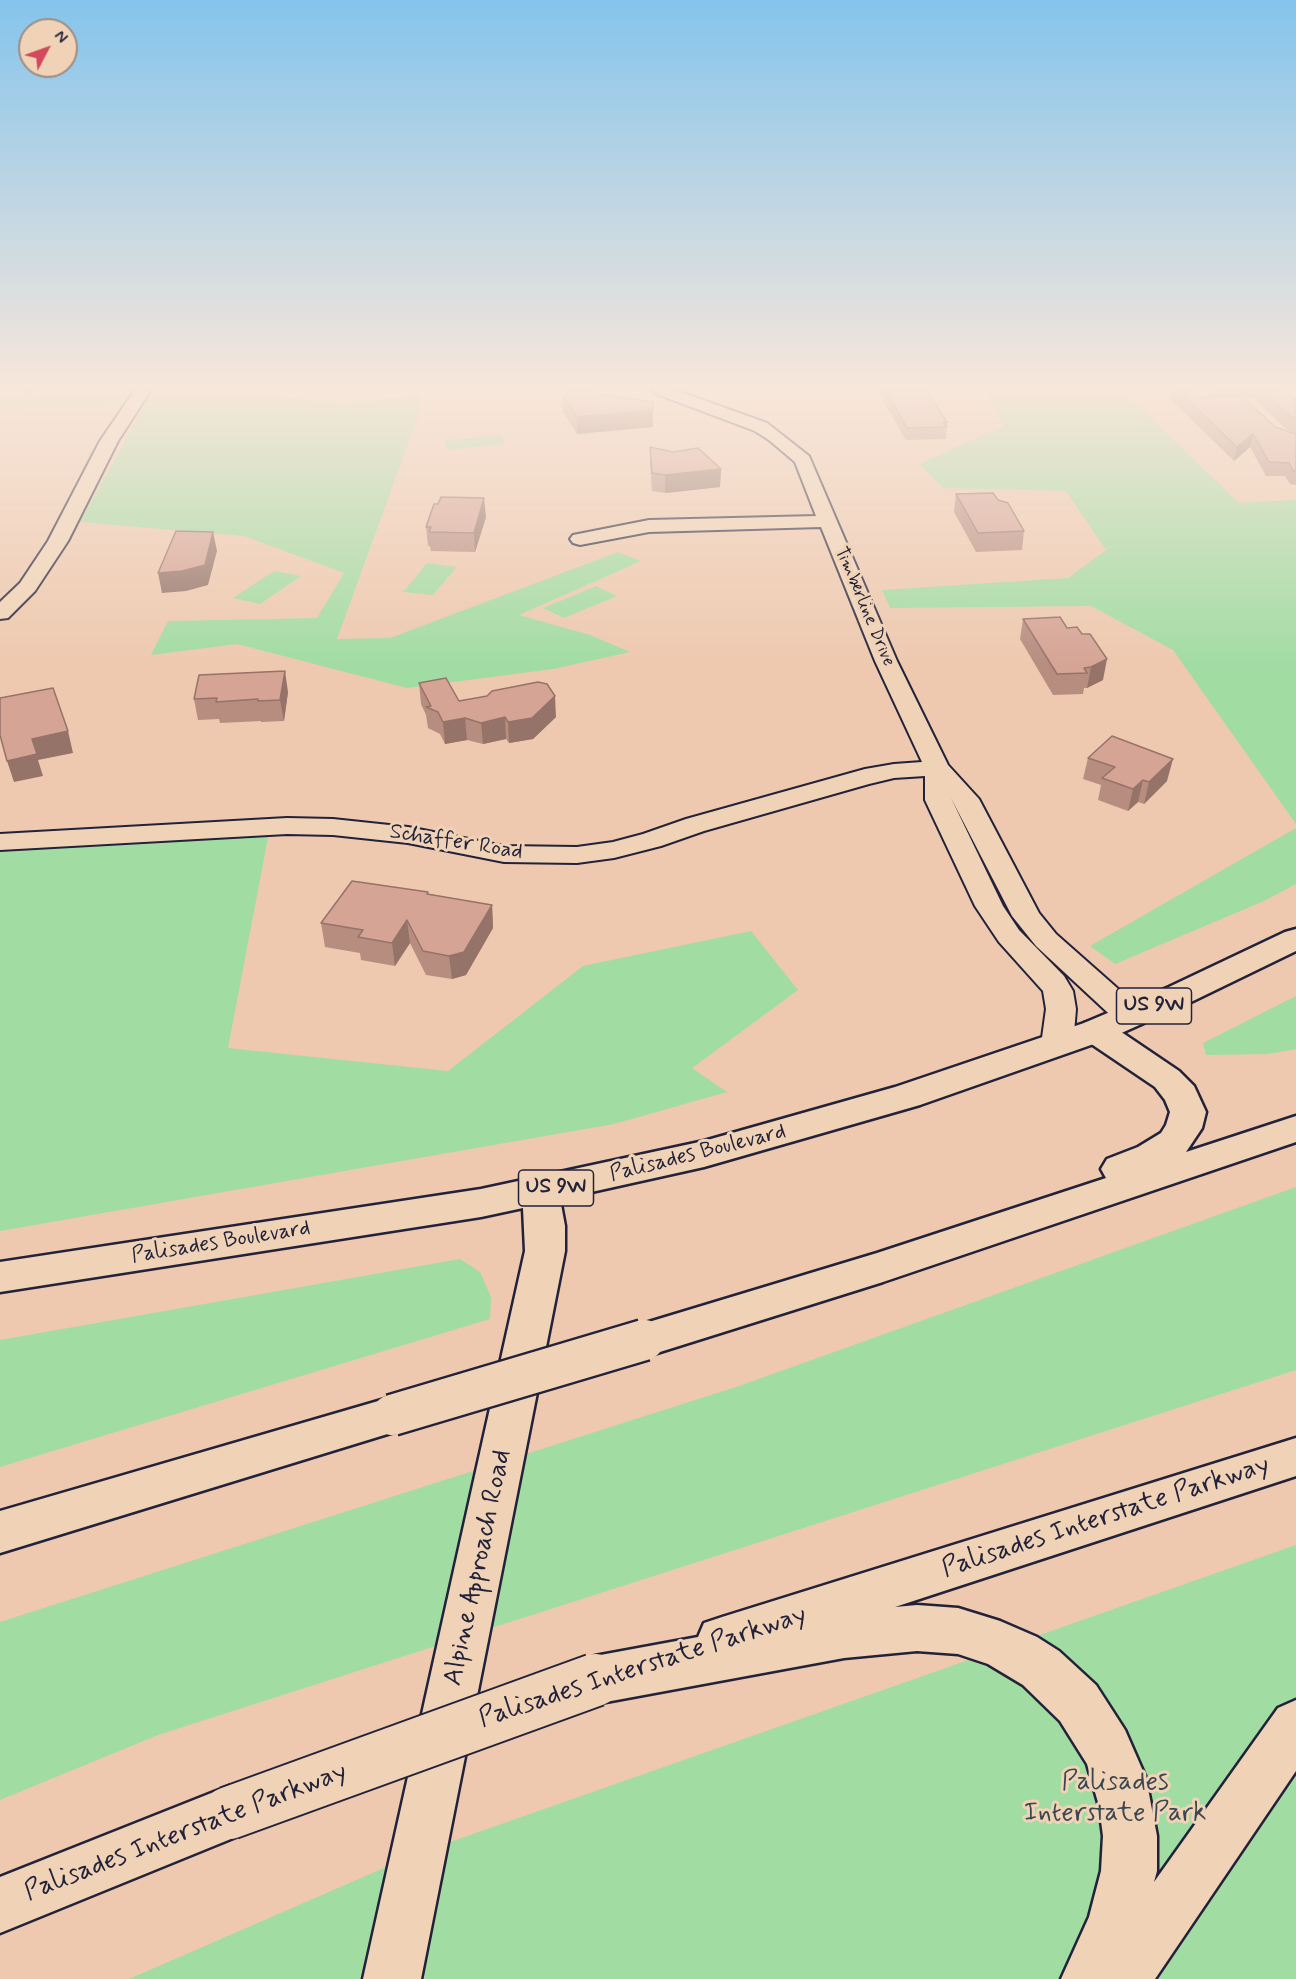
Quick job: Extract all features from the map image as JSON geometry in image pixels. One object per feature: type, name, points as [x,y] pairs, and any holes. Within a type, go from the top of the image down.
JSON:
[{"type":"main road","name":"Palisades Boulevard","points":[[0,1277],[403,1216],[540,1192],[693,1157],[808,1126],[958,1080],[1096,1031],[1131,1017],[1296,939]]},
{"type":"main road","points":[[883,1267],[1151,1156],[1165,1149],[1180,1135],[1188,1112],[1186,1103],[1175,1087],[1159,1072],[1096,1031]]},
{"type":"main road","points":[[0,1532],[883,1267],[1296,1129]]},
{"type":"main road","name":"Alpine Approach Road","points":[[392,1979],[545,1251],[545,1226],[540,1192]]},
{"type":"main road","name":"Palisades Interstate Parkway","points":[[0,1905],[228,1813],[595,1680],[1296,1457]]},
{"type":"main road","points":[[0,1525],[114,1497]]},
{"type":"main road","points":[[595,1680],[844,1635],[917,1628],[958,1631],[1000,1644],[1019,1654],[1041,1668],[1078,1703],[1107,1748],[1119,1778],[1126,1806],[1130,1836],[1129,1870],[1116,1922],[1090,1979]]},
{"type":"main road","points":[[1120,1979],[1296,1726]]},
{"type":"street","points":[[0,613],[28,587],[58,541],[88,482]]},
{"type":"street","name":"Timberline Drive","points":[[812,482],[886,661],[937,768],[966,799],[1026,916],[1052,945],[1131,1017]]},
{"type":"street","points":[[580,538],[649,526],[828,521]]},
{"type":"street","name":"Timberline Drive","points":[[937,768],[938,800],[993,914],[1009,936],[1053,982],[1058,991],[1061,1009],[1057,1045]]},
{"type":"street","name":"Schaffer Road","points":[[0,842],[287,826],[333,827],[408,835],[504,854],[576,855],[614,850],[652,840],[695,825],[865,777],[894,771],[937,768]]},
{"type":"street","points":[[946,817],[974,815]]},
{"type":"green space","points":[[102,482],[394,482],[337,639],[390,638],[618,552],[641,561],[519,615],[590,635],[630,652],[553,669],[407,688],[237,644],[151,655],[168,621],[317,618],[344,573],[244,536],[80,522]]},
{"type":"green space","points":[[937,482],[1218,482],[1239,503],[1296,500],[1296,824],[1173,650],[1091,606],[890,608],[882,590],[1068,578],[1106,550],[1066,491],[943,488]]},
{"type":"green space","points":[[427,563],[457,567],[433,595],[403,592]]},
{"type":"green space","points":[[274,571],[301,576],[260,604],[233,598]]},
{"type":"green space","points":[[596,586],[617,596],[564,618],[543,608]]},
{"type":"green space","points":[[1296,828],[1296,884],[1264,901],[1115,964],[1090,946]]},
{"type":"green space","points":[[269,832],[228,1048],[448,1071],[583,966],[751,931],[798,990],[692,1068],[727,1092],[614,1124],[0,1231],[0,848]]},
{"type":"green space","points":[[1296,996],[1296,1049],[1268,1054],[1206,1055],[1203,1043]]},
{"type":"green space","points":[[1296,1187],[1296,1370],[158,1735],[0,1800],[0,1622],[739,1386]]},
{"type":"green space","points":[[460,1259],[480,1272],[491,1297],[490,1319],[0,1467],[0,1340]]},
{"type":"green space","name":"Palisades Interstate Park","points":[[1296,1545],[1296,1979],[129,1979],[416,1854]]},
{"type":"building","points":[[993,493],[998,500],[1008,503],[1024,531],[978,533],[956,494]]},
{"type":"building","points":[[441,497],[484,498],[474,533],[429,532],[431,527],[426,527],[434,504],[438,504]]},
{"type":"building","points":[[176,531],[213,532],[205,565],[182,571],[158,573]]},
{"type":"building","points":[[1060,617],[1067,628],[1077,627],[1082,634],[1090,634],[1107,659],[1084,668],[1087,673],[1057,674],[1023,619]]},
{"type":"building","points":[[285,671],[280,700],[216,702],[217,698],[194,699],[199,675]]},
{"type":"building","points":[[446,678],[459,701],[487,696],[492,691],[538,682],[547,684],[555,696],[532,718],[508,722],[505,717],[481,723],[465,718],[443,722],[438,712],[426,707],[431,706],[419,683]]},
{"type":"building","points":[[53,688],[68,731],[32,739],[37,754],[7,761],[0,735],[0,698]]},
{"type":"building","points":[[1112,736],[1173,759],[1149,782],[1143,780],[1133,789],[1102,778],[1115,767],[1088,758]]},
{"type":"building","points":[[352,881],[428,892],[427,894],[492,905],[464,952],[449,956],[423,951],[407,920],[392,943],[358,937],[363,930],[321,923]]}]
